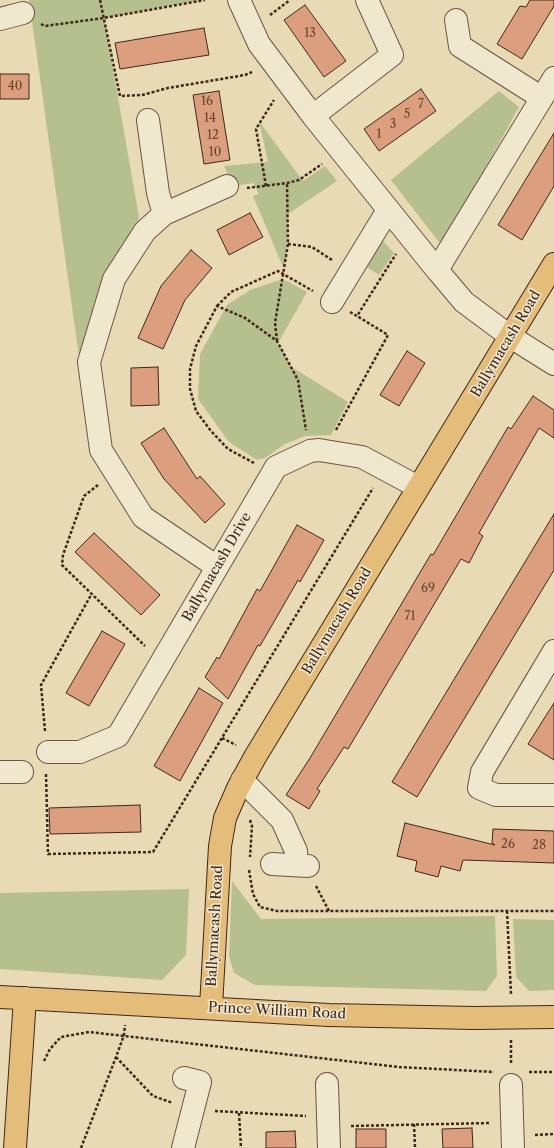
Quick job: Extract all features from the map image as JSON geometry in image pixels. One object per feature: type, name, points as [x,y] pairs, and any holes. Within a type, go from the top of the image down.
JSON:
[{"type":"main road","name":"Ballymacash Road","points":[[211,1007],[220,846],[225,818],[240,784],[554,264]]},
{"type":"main road","name":"Prince William Road","points":[[0,997],[211,1007],[329,1015],[474,1018],[554,1017]]},
{"type":"main road","points":[[15,1148],[21,1069],[24,998]]},
{"type":"street","points":[[239,0],[259,44],[279,71],[340,151],[464,302],[511,337],[554,364]]},
{"type":"street","points":[[313,116],[392,55],[367,0]]},
{"type":"street","points":[[0,19],[23,13]]},
{"type":"street","points":[[456,20],[460,46],[542,98]]},
{"type":"street","points":[[437,270],[554,78]]},
{"type":"street","points":[[148,120],[158,193],[164,214]]},
{"type":"street","points":[[217,567],[143,517],[115,473],[101,450],[89,362],[114,279],[145,231],[164,214],[227,186]]},
{"type":"street","points":[[332,302],[388,210]]},
{"type":"street","name":"Ballymacash Drive","points":[[48,752],[80,752],[118,736],[276,467],[310,451],[319,450],[334,452],[362,457],[418,487]]},
{"type":"street","points":[[554,650],[482,772],[479,788],[496,795],[554,795]]},
{"type":"street","points":[[0,772],[22,772]]},
{"type":"street","points":[[240,784],[282,820],[303,865],[272,864]]},
{"type":"street","points":[[512,1076],[513,1148]]},
{"type":"street","points":[[183,1148],[200,1082],[184,1078]]},
{"type":"street","points":[[327,1084],[329,1148]]},
{"type":"path","points":[[100,0],[120,96],[142,95],[168,88],[279,71],[256,129],[266,186]]},
{"type":"path","points":[[23,13],[45,26],[104,18],[205,0]]},
{"type":"path","points":[[227,186],[242,188],[266,186],[299,180],[340,151]]},
{"type":"path","points":[[287,183],[288,244],[275,323],[277,340],[298,380],[310,451]]},
{"type":"path","points":[[288,244],[312,247],[350,271]]},
{"type":"path","points":[[272,473],[228,449],[211,431],[196,411],[190,389],[190,369],[196,346],[217,306],[245,318],[277,340]]},
{"type":"path","points":[[334,452],[337,426],[388,334],[357,316]]},
{"type":"path","points":[[153,852],[385,469]]},
{"type":"path","points":[[115,473],[84,496],[63,555],[62,565],[147,647],[164,657]]},
{"type":"path","points":[[240,784],[252,826],[249,870],[253,894],[260,907],[276,911],[554,911]]},
{"type":"path","points":[[303,865],[311,876],[329,911]]},
{"type":"path","points":[[507,911],[511,994]]},
{"type":"path","points":[[80,1148],[124,1035],[127,1003]]},
{"type":"path","points":[[21,1069],[44,1062],[50,1049],[61,1037],[89,1032],[399,1067],[512,1076],[554,1072]]},
{"type":"path","points":[[116,1058],[153,1096],[193,1109],[328,1121],[414,1124],[512,1122]]},
{"type":"path","points":[[240,1113],[241,1148]]},
{"type":"path","points":[[414,1124],[415,1148]]},
{"type":"green space","points":[[29,0],[200,0],[104,18],[139,217],[80,364]]},
{"type":"green space","points":[[499,91],[519,107],[442,246],[391,180]]},
{"type":"green space","points":[[259,121],[303,181],[325,166],[337,181],[288,214],[286,261],[283,267],[253,196],[259,194],[253,183],[233,186],[224,166],[268,162]]},
{"type":"green space","points":[[383,241],[394,253],[379,275],[367,267]]},
{"type":"green space","points":[[280,280],[287,281],[307,292],[277,345],[281,348],[290,366],[348,402],[331,435],[305,436],[285,444],[265,458],[257,460],[229,442],[198,399],[200,354],[227,305],[250,290]]},
{"type":"green space","points":[[232,881],[261,919],[495,916],[497,976],[486,991],[255,985],[234,973],[229,956]]},
{"type":"green space","points":[[189,889],[186,955],[162,980],[0,969],[0,893]]},
{"type":"green space","points":[[513,919],[554,920],[554,990],[529,991],[516,977]]},
{"type":"building","points":[[530,0],[554,0],[554,6],[522,59],[497,44],[520,6],[526,7]]},
{"type":"building","points":[[305,5],[346,61],[324,77],[284,20]]},
{"type":"building","points":[[204,28],[209,55],[120,69],[115,43]]},
{"type":"building","points":[[0,74],[29,74],[29,99],[0,99]]},
{"type":"building","points":[[421,89],[436,111],[379,151],[364,129]]},
{"type":"building","points":[[219,91],[230,160],[204,164],[193,95]]},
{"type":"building","points":[[554,133],[554,186],[522,240],[498,225]]},
{"type":"building","points":[[250,213],[263,237],[229,255],[217,230]]},
{"type":"building","points":[[191,250],[212,268],[185,300],[163,349],[138,338],[161,286]]},
{"type":"building","points":[[407,351],[425,363],[399,406],[380,395]]},
{"type":"building","points":[[158,367],[159,405],[131,406],[131,368]]},
{"type":"building","points":[[533,396],[554,410],[554,438],[539,428],[479,533],[483,536],[469,563],[461,559],[348,749],[344,747],[317,789],[320,791],[309,809],[286,795],[310,758],[431,554],[433,555],[508,427],[511,429]]},
{"type":"building","points":[[164,428],[197,479],[200,476],[225,504],[205,523],[164,479],[141,443]]},
{"type":"building","points":[[554,514],[554,570],[417,797],[392,782]]},
{"type":"building","points":[[297,525],[324,540],[300,582],[298,580],[260,646],[258,645],[228,699],[205,677],[217,657],[219,659],[257,589],[260,591]]},
{"type":"building","points":[[94,533],[160,595],[141,615],[75,552]]},
{"type":"building","points":[[102,631],[125,644],[89,706],[66,693]]},
{"type":"building","points":[[199,688],[223,703],[180,781],[154,766]]},
{"type":"building","points":[[554,703],[554,760],[528,744]]},
{"type":"building","points":[[140,805],[141,832],[50,834],[49,808]]},
{"type":"building","points":[[405,823],[495,845],[492,843],[493,829],[554,831],[554,863],[463,860],[460,871],[441,866],[438,877],[415,871],[417,861],[397,856]]},
{"type":"building","points":[[472,1128],[473,1148],[443,1148],[442,1129]]},
{"type":"building","points":[[356,1129],[386,1129],[386,1148],[356,1148]]},
{"type":"building","points":[[295,1131],[296,1148],[266,1148],[266,1132]]}]
